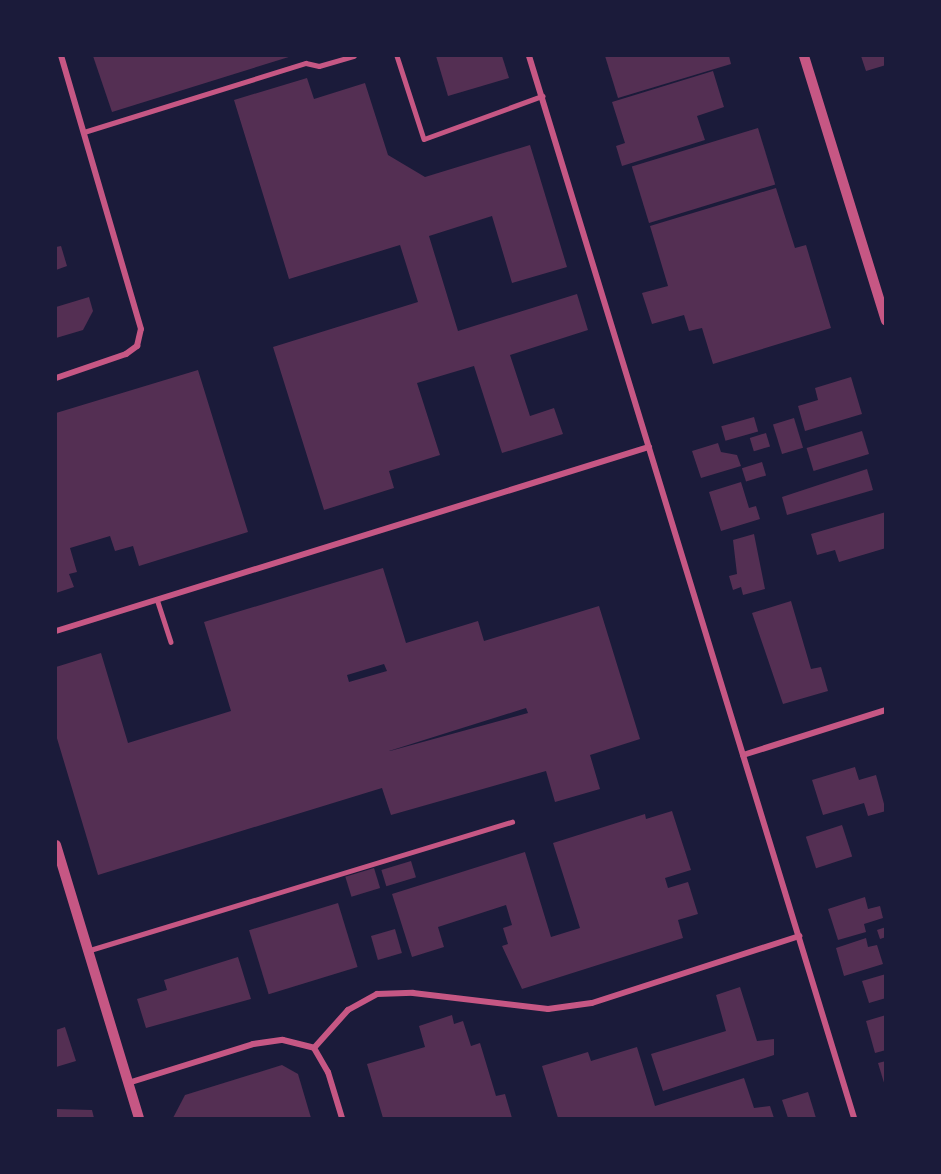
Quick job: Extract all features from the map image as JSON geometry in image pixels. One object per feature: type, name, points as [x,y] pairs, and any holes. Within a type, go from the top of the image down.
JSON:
[{"type":"street","points":[[56,378],[126,354],[137,346],[141,329],[61,56]]},
{"type":"street","points":[[529,56],[854,1119]]},
{"type":"street","points":[[804,56],[885,321]]},
{"type":"street","points":[[56,631],[649,447]]},
{"type":"street","points":[[743,755],[885,711]]},
{"type":"street","points":[[56,845],[139,1119]]},
{"type":"street","points":[[314,1048],[348,1010],[377,994],[413,993],[548,1009],[581,1004],[799,936]]},
{"type":"street","points":[[128,1083],[253,1044],[283,1040],[314,1048],[328,1072],[342,1119]]},
{"type":"lane","points":[[84,132],[306,63],[319,66],[354,56]]},
{"type":"lane","points":[[397,56],[424,139],[542,96]]},
{"type":"lane","points":[[157,599],[171,642]]},
{"type":"lane","points":[[88,951],[512,822]]},
{"type":"building","points":[[93,56],[292,56],[112,112]]},
{"type":"building","points":[[436,56],[502,56],[509,78],[448,96]]},
{"type":"building","points":[[605,56],[729,56],[731,64],[618,98]]},
{"type":"building","points":[[861,56],[886,56],[886,65],[866,71]]},
{"type":"building","points":[[713,71],[724,107],[697,116],[705,140],[622,166],[616,146],[625,143],[612,102]]},
{"type":"building","points":[[307,78],[314,99],[365,83],[388,155],[425,177],[530,145],[567,267],[512,283],[492,216],[429,236],[458,331],[577,294],[588,330],[510,355],[530,416],[554,408],[563,434],[502,453],[474,366],[417,383],[440,455],[389,471],[394,488],[324,510],[273,347],[418,302],[400,245],[289,279],[234,100]]},
{"type":"building","points":[[758,128],[775,184],[649,223],[632,167]]},
{"type":"building","points":[[776,188],[795,248],[806,245],[831,328],[713,364],[702,328],[689,331],[684,315],[652,324],[642,293],[668,286],[650,226]]},
{"type":"building","points":[[61,246],[67,266],[56,270],[56,247]]},
{"type":"building","points":[[89,297],[93,311],[83,330],[56,338],[56,307]]},
{"type":"building","points":[[198,370],[248,532],[139,566],[133,546],[115,551],[110,536],[70,548],[77,572],[69,574],[74,587],[56,593],[56,413]]},
{"type":"building","points":[[851,377],[862,414],[805,431],[798,406],[818,400],[815,388]]},
{"type":"building","points":[[754,417],[758,431],[725,441],[721,426]]},
{"type":"building","points":[[794,418],[803,448],[782,454],[773,424]]},
{"type":"building","points":[[862,431],[869,454],[814,471],[807,448]]},
{"type":"building","points":[[766,433],[770,446],[754,451],[750,438]]},
{"type":"building","points":[[718,443],[721,452],[737,455],[741,466],[701,478],[692,451]]},
{"type":"building","points":[[762,462],[766,475],[746,482],[742,468]]},
{"type":"building","points":[[867,469],[873,490],[787,515],[782,497]]},
{"type":"building","points":[[741,482],[749,508],[756,506],[760,519],[721,531],[709,492]]},
{"type":"building","points":[[886,512],[886,548],[839,562],[835,550],[817,555],[811,534]]},
{"type":"building","points":[[754,534],[765,589],[743,595],[741,587],[733,590],[729,576],[737,574],[733,540]]},
{"type":"building","points":[[383,568],[406,643],[478,621],[484,641],[599,606],[640,739],[590,755],[600,789],[555,802],[546,771],[391,815],[382,788],[98,875],[56,735],[56,667],[101,653],[128,743],[231,711],[204,622]],"holes":[[[384,664],[387,671],[349,682],[347,675]],[[526,708],[528,713],[389,751]]]},
{"type":"building","points":[[791,601],[811,669],[821,667],[828,691],[783,704],[752,613]]},
{"type":"building","points":[[855,767],[859,780],[876,775],[886,811],[868,816],[864,803],[823,815],[812,780]]},
{"type":"building","points":[[672,811],[691,870],[665,878],[668,888],[688,882],[698,914],[678,920],[683,938],[522,989],[502,946],[508,944],[503,928],[512,925],[506,905],[438,927],[444,947],[412,957],[392,894],[525,852],[551,937],[580,928],[553,843],[645,814],[646,819]]},
{"type":"building","points":[[842,825],[852,856],[816,868],[806,837]]},
{"type":"building","points":[[411,861],[416,877],[386,886],[381,870]]},
{"type":"building","points":[[374,868],[380,888],[351,897],[345,877]]},
{"type":"building","points":[[865,897],[868,909],[880,906],[883,918],[864,924],[866,932],[838,940],[828,909]]},
{"type":"building","points":[[338,903],[358,967],[269,994],[249,930]]},
{"type":"building","points":[[886,927],[886,937],[880,939],[877,930]]},
{"type":"building","points":[[395,929],[402,953],[378,960],[371,936]]},
{"type":"building","points":[[866,938],[868,947],[877,945],[883,964],[844,976],[836,948]]},
{"type":"building","points":[[238,957],[251,999],[146,1028],[137,999],[167,990],[164,980]]},
{"type":"building","points":[[886,974],[886,998],[869,1003],[862,981]]},
{"type":"building","points":[[740,987],[757,1041],[774,1039],[774,1055],[663,1091],[651,1054],[726,1031],[716,995]]},
{"type":"building","points":[[452,1015],[454,1024],[463,1021],[471,1046],[480,1043],[496,1096],[505,1094],[512,1118],[383,1118],[367,1064],[425,1047],[419,1026]]},
{"type":"building","points":[[886,1015],[886,1050],[875,1053],[866,1021]]},
{"type":"building","points":[[65,1027],[76,1061],[56,1067],[56,1030]]},
{"type":"building","points":[[637,1047],[655,1106],[744,1078],[754,1108],[770,1106],[774,1118],[558,1118],[542,1066],[588,1052],[591,1061]]},
{"type":"building","points":[[886,1061],[886,1086],[885,1086],[878,1063]]},
{"type":"building","points":[[282,1065],[298,1074],[311,1118],[173,1118],[185,1095]]},
{"type":"building","points":[[808,1092],[816,1118],[788,1118],[782,1100]]},
{"type":"building","points":[[56,1109],[92,1110],[94,1118],[56,1118]]}]
